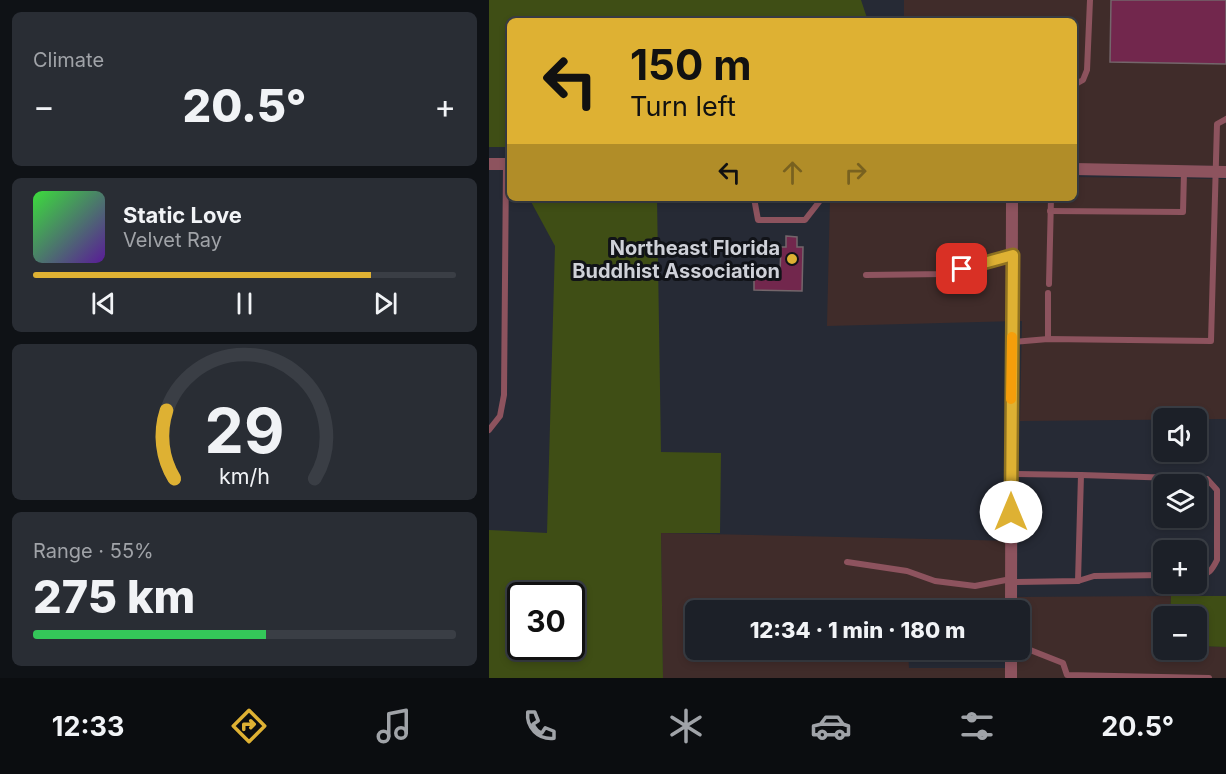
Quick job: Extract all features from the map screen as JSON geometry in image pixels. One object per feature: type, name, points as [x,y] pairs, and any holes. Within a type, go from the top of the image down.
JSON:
[{"type":"street","points":[[489,164],[507,164]]},
{"type":"street","points":[[1077,169],[1220,172]]},
{"type":"street","points":[[1011,600],[1012,201]]},
{"type":"street","points":[[1011,660],[1011,678]]},
{"type":"lane","points":[[1077,83],[1083,80],[1087,70],[1090,0]]},
{"type":"lane","points":[[1012,342],[1048,339],[1211,342],[1220,172],[1217,124],[1226,119]]},
{"type":"lane","points":[[1050,211],[1183,212],[1184,171]]},
{"type":"lane","points":[[489,430],[500,416],[504,394],[507,201]]},
{"type":"lane","points":[[755,201],[758,220],[772,221],[805,220],[819,201]]},
{"type":"lane","points":[[1049,284],[1050,201]]},
{"type":"lane","points":[[866,275],[945,274],[1013,255]]},
{"type":"lane","points":[[1048,293],[1048,339]]},
{"type":"lane","points":[[1011,474],[1207,479],[1217,490],[1217,560],[1212,570],[1207,574]]},
{"type":"lane","points":[[1078,581],[1081,475]]},
{"type":"lane","points":[[847,562],[975,586],[1011,580],[1078,581],[1094,576],[1153,575]]},
{"type":"lane","points":[[1030,650],[1063,663],[1067,675],[1209,678]]},
{"type":"shaded area","points":[[904,0],[1226,0],[1226,166],[1077,164],[1077,18],[904,18]]},
{"type":"shaded area","points":[[1077,177],[1226,179],[1226,419],[1207,419],[1207,408],[1153,408],[1153,420],[1020,421],[1022,321],[827,326],[830,201],[1077,201]]},
{"type":"shaded area","points":[[661,533],[1017,541],[1017,597],[1171,596],[1170,606],[1153,606],[1153,660],[1207,660],[1207,646],[1226,647],[1226,678],[663,678]]},
{"type":"green space","points":[[489,0],[861,0],[867,18],[507,18],[507,147],[489,147]]},
{"type":"green space","points":[[531,201],[657,201],[661,452],[721,453],[720,533],[661,533],[663,678],[489,678],[489,530],[547,533],[555,246]]},
{"type":"green space","points":[[1171,596],[1226,596],[1226,647],[1207,646],[1207,606],[1170,606]]},
{"type":"building","points":[[1111,0],[1226,0],[1226,64],[1110,62]]},
{"type":"building","name":"Northeast Florida Buddhist Association","points":[[786,236],[797,237],[797,247],[803,247],[802,291],[754,290],[754,271],[780,272],[781,247],[786,247]]},
{"type":"slow traffic","points":[[1011,399],[1012,337]]},
{"type":"place","name":"Northeast Florida Buddhist Association","points":[[792,259]]},
{"type":"route","points":[[962,269],[1013,255],[1011,512]]}]
